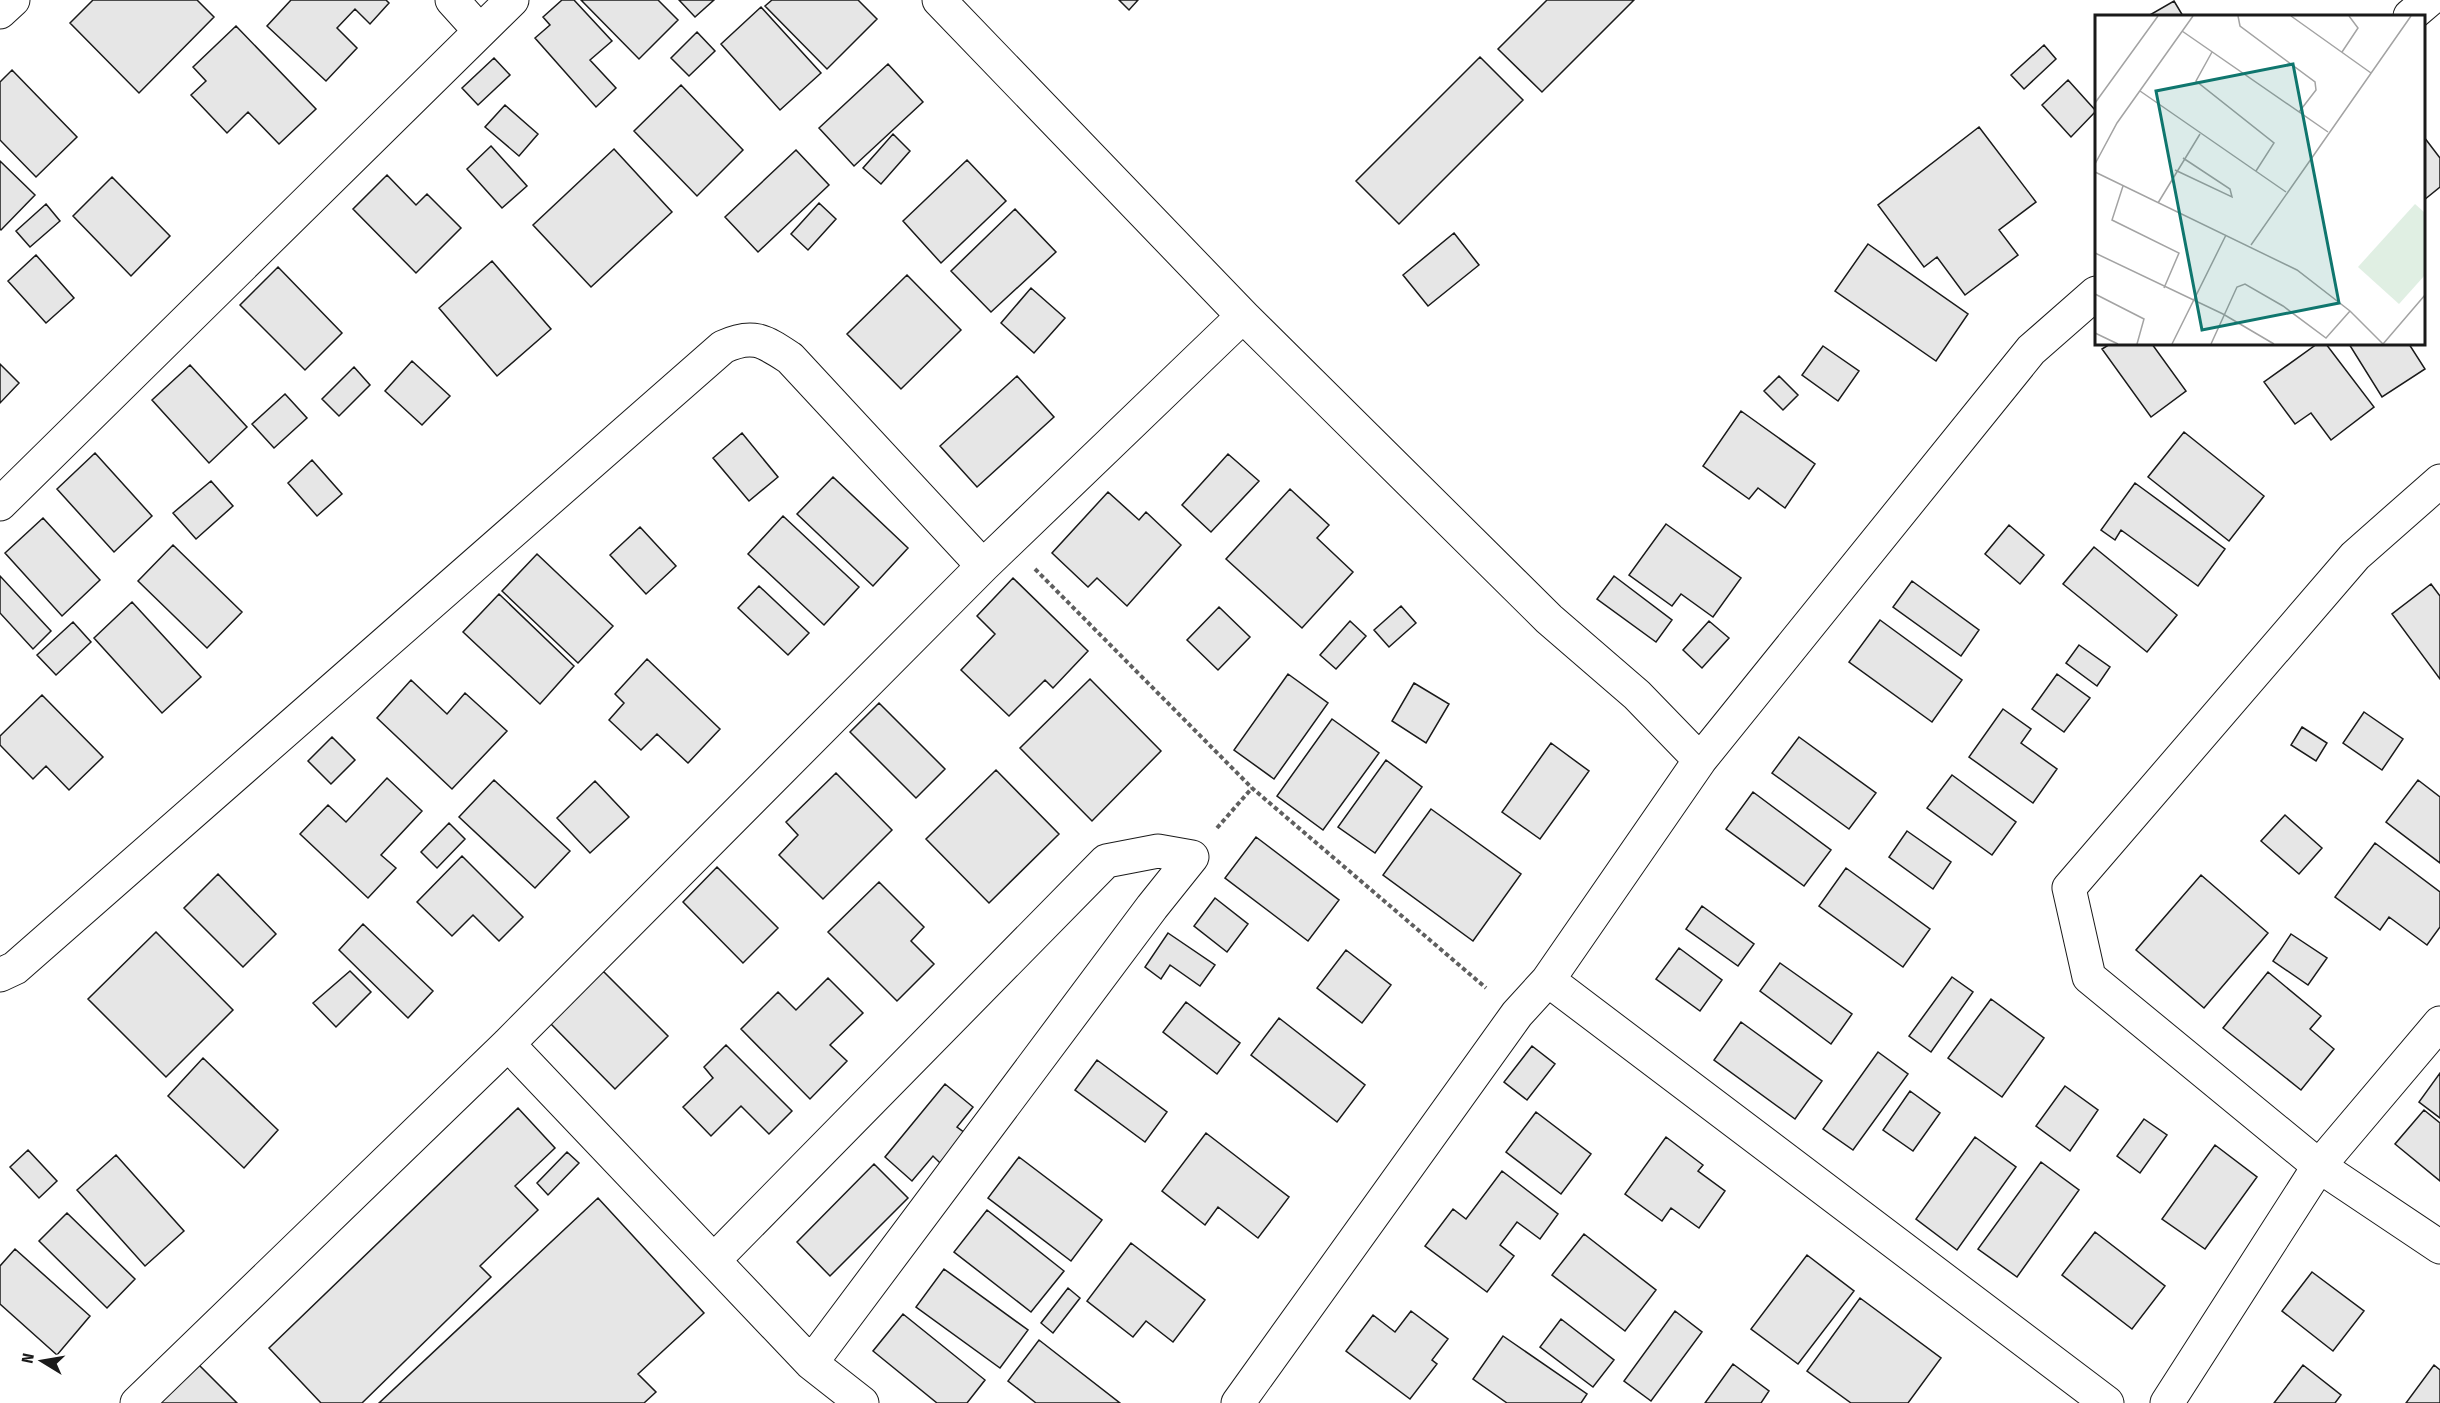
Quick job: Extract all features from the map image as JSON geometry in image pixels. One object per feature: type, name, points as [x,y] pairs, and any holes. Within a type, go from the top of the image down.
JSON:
[{"type":"street","points":[[0,12],[13,0]]},
{"type":"street","points":[[452,0],[480,31]]},
{"type":"street","points":[[0,504],[512,0]]},
{"type":"street","points":[[939,0],[1243,316],[1550,619],[1637,695],[1700,760]]},
{"type":"street","points":[[2411,15],[2429,0]]},
{"type":"street","points":[[1238,1403],[1517,1014],[1548,980],[1700,760],[2031,350],[2095,294]]},
{"type":"street","points":[[137,1403],[508,1044],[983,566],[1243,316]]},
{"type":"street","points":[[0,975],[15,968],[33,953],[723,347],[742,338],[768,344],[790,358],[983,566]]},
{"type":"street","points":[[2440,481],[2355,556],[2069,888],[2089,977],[2319,1166],[2440,1247]]},
{"type":"street","points":[[715,1259],[1106,861],[1158,851],[1192,857],[1152,907],[811,1363]]},
{"type":"street","points":[[1548,980],[2107,1403]]},
{"type":"street","points":[[2167,1403],[2319,1166],[2440,1023]]},
{"type":"street","points":[[508,1044],[715,1259],[811,1363],[862,1403]]},
{"type":"path","points":[[1008,542],[1252,788],[1517,1014]]},
{"type":"path","points":[[1192,857],[1252,788]]},
{"type":"building","points":[[93,0],[197,0],[214,17],[139,93],[70,23]]},
{"type":"building","points":[[291,0],[386,0],[389,3],[370,24],[355,9],[337,28],[357,48],[326,81],[267,26]]},
{"type":"building","points":[[562,0],[574,0],[612,41],[590,60],[616,88],[596,107],[535,38],[550,25],[543,17]]},
{"type":"building","points":[[581,0],[658,0],[678,20],[639,59]]},
{"type":"building","points":[[679,0],[714,0],[695,17]]},
{"type":"building","points":[[772,0],[858,0],[877,19],[827,69],[765,6]]},
{"type":"building","points":[[1119,0],[1138,0],[1129,10]]},
{"type":"building","points":[[1547,0],[1634,0],[1542,92],[1498,49]]},
{"type":"building","points":[[2174,1],[2182,15],[2150,15]]},
{"type":"building","points":[[761,7],[821,73],[780,110],[721,44]]},
{"type":"building","points":[[236,26],[316,109],[279,144],[248,112],[227,133],[191,95],[206,81],[193,67]]},
{"type":"building","points":[[697,32],[715,51],[689,76],[671,58]]},
{"type":"building","points":[[2044,45],[2056,59],[2024,89],[2011,75]]},
{"type":"building","points":[[1480,57],[1523,100],[1399,224],[1356,181]]},
{"type":"building","points":[[494,58],[510,75],[478,105],[462,88]]},
{"type":"building","points":[[888,64],[923,102],[854,166],[819,128]]},
{"type":"building","points":[[12,70],[77,137],[36,177],[0,140],[0,82]]},
{"type":"building","points":[[2068,80],[2095,112],[2071,137],[2042,105]]},
{"type":"building","points":[[681,85],[743,150],[697,196],[634,131]]},
{"type":"building","points":[[505,105],[538,134],[519,156],[485,127]]},
{"type":"building","points":[[1979,127],[2036,202],[1999,230],[2018,255],[1965,295],[1937,257],[1924,267],[1878,205]]},
{"type":"building","points":[[893,134],[910,151],[881,184],[863,168]]},
{"type":"building","points":[[2425,138],[2440,158],[2440,187],[2425,199]]},
{"type":"building","points":[[491,146],[527,186],[502,208],[467,169]]},
{"type":"building","points":[[614,149],[672,212],[591,287],[533,225]]},
{"type":"building","points":[[796,150],[829,185],[758,252],[725,217]]},
{"type":"building","points":[[967,160],[1006,201],[941,263],[903,221]]},
{"type":"building","points":[[0,161],[35,195],[1,230],[0,229]]},
{"type":"building","points":[[387,175],[416,205],[427,194],[461,228],[416,273],[353,209]]},
{"type":"building","points":[[112,177],[170,236],[131,276],[73,216]]},
{"type":"building","points":[[819,203],[836,219],[808,250],[791,234]]},
{"type":"building","points":[[46,204],[60,221],[30,247],[16,231]]},
{"type":"building","points":[[1015,209],[1056,252],[991,312],[951,271]]},
{"type":"building","points":[[1454,233],[1479,265],[1428,306],[1403,275]]},
{"type":"building","points":[[1868,244],[1968,314],[1936,361],[1835,291]]},
{"type":"building","points":[[36,255],[74,298],[46,323],[8,281]]},
{"type":"building","points":[[492,261],[551,329],[497,376],[439,308]]},
{"type":"building","points":[[278,267],[342,333],[305,370],[240,305]]},
{"type":"building","points":[[907,275],[961,330],[901,389],[847,334]]},
{"type":"building","points":[[1031,288],[1065,318],[1034,353],[1001,323]]},
{"type":"building","points":[[2108,345],[2153,345],[2186,391],[2151,417],[2102,349]]},
{"type":"building","points":[[2316,345],[2327,345],[2374,407],[2331,440],[2311,413],[2295,424],[2264,382]]},
{"type":"building","points":[[2350,345],[2410,345],[2425,369],[2382,397]]},
{"type":"building","points":[[1823,346],[1859,371],[1838,401],[1802,375]]},
{"type":"building","points":[[412,361],[450,396],[422,425],[385,391]]},
{"type":"building","points":[[0,364],[19,383],[0,403]]},
{"type":"building","points":[[190,365],[247,427],[209,463],[152,400]]},
{"type":"building","points":[[354,367],[370,385],[339,416],[322,399]]},
{"type":"building","points":[[1017,376],[1054,417],[977,487],[940,446]]},
{"type":"building","points":[[1779,376],[1798,395],[1783,410],[1764,391]]},
{"type":"building","points":[[285,394],[307,418],[274,448],[252,424]]},
{"type":"building","points":[[1741,411],[1815,464],[1785,508],[1758,488],[1749,499],[1703,466]]},
{"type":"building","points":[[2184,432],[2264,496],[2229,541],[2148,477]]},
{"type":"building","points":[[742,433],[778,477],[749,501],[713,458]]},
{"type":"building","points":[[95,453],[152,516],[114,552],[57,489]]},
{"type":"building","points":[[1228,454],[1259,481],[1211,532],[1182,505]]},
{"type":"building","points":[[312,460],[342,494],[317,516],[288,483]]},
{"type":"building","points":[[833,477],[908,548],[873,586],[797,514]]},
{"type":"building","points":[[211,481],[233,506],[196,539],[173,513]]},
{"type":"building","points":[[2135,483],[2225,549],[2198,586],[2121,530],[2115,540],[2101,530]]},
{"type":"building","points":[[1290,489],[1329,525],[1317,538],[1353,572],[1302,628],[1226,559]]},
{"type":"building","points":[[1108,492],[1139,520],[1146,512],[1181,545],[1127,606],[1097,578],[1088,587],[1052,553]]},
{"type":"building","points":[[783,516],[859,587],[824,625],[748,554]]},
{"type":"building","points":[[43,518],[100,580],[62,616],[5,553]]},
{"type":"building","points":[[1666,524],[1741,578],[1713,617],[1681,594],[1672,606],[1629,575]]},
{"type":"building","points":[[2009,525],[2044,555],[2020,584],[1985,554]]},
{"type":"building","points":[[640,527],[676,566],[646,594],[610,555]]},
{"type":"building","points":[[173,545],[242,612],[207,648],[138,581]]},
{"type":"building","points":[[2094,547],[2177,615],[2147,652],[2063,584]]},
{"type":"building","points":[[537,554],[613,626],[578,663],[502,591]]},
{"type":"building","points":[[0,576],[51,631],[33,649],[0,613]]},
{"type":"building","points":[[1614,576],[1672,620],[1656,642],[1597,599]]},
{"type":"building","points":[[1013,578],[1088,651],[1053,688],[1045,680],[1009,716],[961,670],[995,634],[977,616]]},
{"type":"building","points":[[1912,581],[1979,630],[1961,656],[1893,607]]},
{"type":"building","points":[[2431,584],[2440,596],[2440,679],[2392,614]]},
{"type":"building","points":[[759,586],[809,633],[788,655],[738,608]]},
{"type":"building","points":[[499,594],[574,666],[540,704],[463,632]]},
{"type":"building","points":[[132,602],[201,677],[162,713],[94,638]]},
{"type":"building","points":[[1401,606],[1416,623],[1389,647],[1374,630]]},
{"type":"building","points":[[1219,607],[1250,637],[1218,670],[1187,640]]},
{"type":"building","points":[[1880,620],[1962,680],[1932,722],[1849,662]]},
{"type":"building","points":[[1350,621],[1366,636],[1336,669],[1320,655]]},
{"type":"building","points":[[1709,621],[1729,638],[1702,668],[1683,650]]},
{"type":"building","points":[[73,622],[91,642],[56,675],[37,655]]},
{"type":"building","points":[[2079,645],[2110,667],[2097,686],[2066,663]]},
{"type":"building","points":[[647,659],[720,729],[688,763],[657,734],[641,750],[609,720],[624,703],[615,694]]},
{"type":"building","points":[[1288,674],[1328,703],[1274,779],[1234,750]]},
{"type":"building","points":[[2057,674],[2090,698],[2064,732],[2032,709]]},
{"type":"building","points":[[1090,679],[1161,751],[1092,821],[1020,748]]},
{"type":"building","points":[[411,680],[447,714],[465,693],[507,731],[452,789],[377,718]]},
{"type":"building","points":[[1414,683],[1449,704],[1426,743],[1392,721]]},
{"type":"building","points":[[42,695],[103,757],[69,790],[46,766],[33,779],[0,745],[0,736]]},
{"type":"building","points":[[879,703],[945,769],[916,798],[850,732]]},
{"type":"building","points":[[2003,709],[2031,729],[2021,743],[2057,769],[2033,803],[1969,757]]},
{"type":"building","points":[[2364,712],[2403,739],[2382,770],[2343,743]]},
{"type":"building","points":[[1332,719],[1379,753],[1323,830],[1277,796]]},
{"type":"building","points":[[2302,727],[2327,743],[2316,761],[2291,745]]},
{"type":"building","points":[[332,737],[355,760],[331,784],[308,761]]},
{"type":"building","points":[[1799,737],[1876,793],[1849,829],[1772,773]]},
{"type":"building","points":[[1551,743],[1589,771],[1540,839],[1502,812]]},
{"type":"building","points":[[1386,760],[1422,787],[1375,853],[1338,827]]},
{"type":"building","points":[[996,770],[1059,834],[989,903],[926,839]]},
{"type":"building","points":[[836,773],[892,830],[823,899],[779,855],[798,835],[786,822]]},
{"type":"building","points":[[1952,775],[2016,822],[1992,855],[1927,808]]},
{"type":"building","points":[[387,778],[422,811],[381,855],[396,868],[368,898],[300,834],[328,805],[346,822]]},
{"type":"building","points":[[494,780],[570,851],[535,888],[459,817]]},
{"type":"building","points":[[2418,780],[2440,797],[2440,863],[2386,822]]},
{"type":"building","points":[[595,781],[629,817],[590,853],[557,818]]},
{"type":"building","points":[[1753,792],[1831,850],[1804,886],[1726,829]]},
{"type":"building","points":[[1431,809],[1521,874],[1473,941],[1383,875]]},
{"type":"building","points":[[2285,815],[2322,848],[2299,874],[2261,841]]},
{"type":"building","points":[[449,823],[465,839],[437,868],[421,852]]},
{"type":"building","points":[[1907,831],[1951,862],[1933,889],[1889,857]]},
{"type":"building","points":[[1256,837],[1339,900],[1308,941],[1225,878]]},
{"type":"building","points":[[2375,843],[2440,892],[2440,927],[2427,945],[2389,917],[2380,930],[2335,897]]},
{"type":"building","points":[[462,856],[523,917],[499,941],[473,915],[452,936],[417,902]]},
{"type":"building","points":[[717,867],[778,928],[743,963],[683,902]]},
{"type":"building","points":[[1846,868],[1930,929],[1903,967],[1819,906]]},
{"type":"building","points":[[218,874],[276,934],[243,967],[184,908]]},
{"type":"building","points":[[2201,875],[2268,933],[2204,1008],[2136,950]]},
{"type":"building","points":[[879,882],[924,927],[911,941],[934,964],[897,1001],[828,932]]},
{"type":"building","points":[[1215,898],[1248,924],[1227,952],[1194,926]]},
{"type":"building","points":[[1702,906],[1754,944],[1738,966],[1686,929]]},
{"type":"building","points":[[363,924],[433,991],[408,1018],[339,950]]},
{"type":"building","points":[[156,932],[233,1010],[166,1077],[88,999]]},
{"type":"building","points":[[1168,933],[1215,965],[1200,986],[1170,965],[1161,979],[1145,967]]},
{"type":"building","points":[[2291,934],[2327,958],[2308,985],[2273,961]]},
{"type":"building","points":[[1679,948],[1722,980],[1700,1011],[1656,979]]},
{"type":"building","points":[[1346,950],[1391,985],[1362,1023],[1317,988]]},
{"type":"building","points":[[1780,963],[1852,1014],[1831,1044],[1760,991]]},
{"type":"building","points":[[350,971],[371,992],[336,1027],[313,1003]]},
{"type":"building","points":[[603,971],[668,1036],[615,1089],[550,1023]]},
{"type":"building","points":[[2268,972],[2321,1016],[2310,1029],[2334,1049],[2301,1090],[2223,1028]]},
{"type":"building","points":[[1952,977],[1973,992],[1931,1052],[1909,1036]]},
{"type":"building","points":[[828,978],[863,1013],[830,1045],[847,1061],[810,1099],[741,1029],[778,992],[796,1010]]},
{"type":"building","points":[[1991,999],[2044,1038],[2002,1097],[1948,1058]]},
{"type":"building","points":[[1186,1002],[1240,1043],[1217,1074],[1163,1032]]},
{"type":"building","points":[[1279,1018],[1365,1085],[1337,1122],[1251,1055]]},
{"type":"building","points":[[1741,1022],[1822,1081],[1795,1119],[1714,1060]]},
{"type":"building","points":[[726,1045],[792,1111],[769,1134],[741,1106],[711,1136],[683,1107],[713,1078],[704,1067]]},
{"type":"building","points":[[1532,1046],[1555,1064],[1527,1100],[1504,1082]]},
{"type":"building","points":[[1878,1052],[1908,1074],[1853,1150],[1823,1129]]},
{"type":"building","points":[[203,1058],[278,1130],[244,1168],[168,1096]]},
{"type":"building","points":[[1097,1060],[1167,1112],[1145,1142],[1075,1090]]},
{"type":"building","points":[[2440,1073],[2440,1118],[2419,1102]]},
{"type":"building","points":[[945,1084],[973,1107],[957,1127],[965,1133],[940,1163],[933,1156],[912,1181],[885,1157]]},
{"type":"building","points":[[2065,1086],[2098,1110],[2070,1151],[2036,1126]]},
{"type":"building","points":[[1910,1091],[1940,1113],[1913,1151],[1883,1130]]},
{"type":"building","points":[[518,1108],[555,1148],[515,1186],[538,1210],[480,1266],[491,1277],[362,1403],[321,1403],[269,1348]]},
{"type":"building","points":[[2424,1110],[2440,1123],[2440,1181],[2395,1144]]},
{"type":"building","points":[[1536,1112],[1591,1154],[1561,1194],[1506,1152]]},
{"type":"building","points":[[2144,1119],[2167,1135],[2140,1173],[2117,1156]]},
{"type":"building","points":[[1206,1133],[1289,1197],[1258,1238],[1218,1207],[1205,1225],[1162,1191]]},
{"type":"building","points":[[1666,1137],[1703,1165],[1698,1171],[1725,1191],[1699,1228],[1671,1208],[1662,1221],[1625,1194]]},
{"type":"building","points":[[1975,1137],[2016,1167],[1957,1250],[1916,1219]]},
{"type":"building","points":[[2215,1145],[2257,1177],[2205,1249],[2162,1219]]},
{"type":"building","points":[[28,1150],[57,1181],[39,1198],[10,1167]]},
{"type":"building","points":[[567,1152],[579,1163],[548,1195],[537,1183]]},
{"type":"building","points":[[116,1155],[184,1231],[145,1266],[77,1190]]},
{"type":"building","points":[[1019,1157],[1102,1220],[1071,1261],[988,1198]]},
{"type":"building","points":[[2041,1162],[2079,1190],[2017,1277],[1978,1249]]},
{"type":"building","points":[[874,1164],[908,1198],[830,1276],[797,1242]]},
{"type":"building","points":[[1502,1171],[1558,1214],[1540,1239],[1517,1222],[1500,1245],[1514,1256],[1487,1292],[1425,1246],[1453,1209],[1466,1219]]},
{"type":"building","points":[[598,1198],[704,1313],[638,1374],[656,1392],[644,1403],[379,1403]]},
{"type":"building","points":[[987,1210],[1064,1271],[1031,1312],[954,1252]]},
{"type":"building","points":[[67,1213],[135,1279],[107,1308],[39,1241]]},
{"type":"building","points":[[2095,1232],[2165,1286],[2132,1329],[2062,1275]]},
{"type":"building","points":[[1584,1234],[1656,1290],[1625,1331],[1552,1275]]},
{"type":"building","points":[[1131,1243],[1205,1300],[1173,1342],[1146,1321],[1133,1337],[1087,1301]]},
{"type":"building","points":[[15,1249],[90,1316],[57,1355],[0,1304],[0,1266]]},
{"type":"building","points":[[1807,1255],[1854,1291],[1798,1364],[1751,1329]]},
{"type":"building","points":[[944,1269],[1028,1330],[1000,1368],[916,1307]]},
{"type":"building","points":[[2312,1272],[2364,1311],[2333,1351],[2282,1311]]},
{"type":"building","points":[[1068,1288],[1080,1298],[1053,1333],[1041,1323]]},
{"type":"building","points":[[1860,1298],[1941,1358],[1908,1403],[1851,1403],[1807,1371]]},
{"type":"building","points":[[1411,1311],[1448,1339],[1432,1360],[1437,1364],[1410,1399],[1346,1351],[1373,1315],[1395,1332]]},
{"type":"building","points":[[1675,1311],[1702,1332],[1651,1401],[1624,1381]]},
{"type":"building","points":[[903,1314],[985,1380],[967,1403],[937,1403],[873,1351]]},
{"type":"building","points":[[1561,1319],[1614,1360],[1593,1387],[1540,1347]]},
{"type":"building","points":[[1503,1336],[1587,1394],[1581,1403],[1507,1403],[1473,1379]]},
{"type":"building","points":[[1039,1340],[1120,1403],[1036,1403],[1008,1381]]},
{"type":"building","points":[[197,1363],[237,1403],[157,1403]]},
{"type":"building","points":[[1733,1364],[1769,1391],[1761,1403],[1705,1403]]},
{"type":"building","points":[[2303,1365],[2341,1395],[2335,1403],[2274,1403]]},
{"type":"building","points":[[2434,1365],[2440,1370],[2440,1403],[2406,1403]]}]
